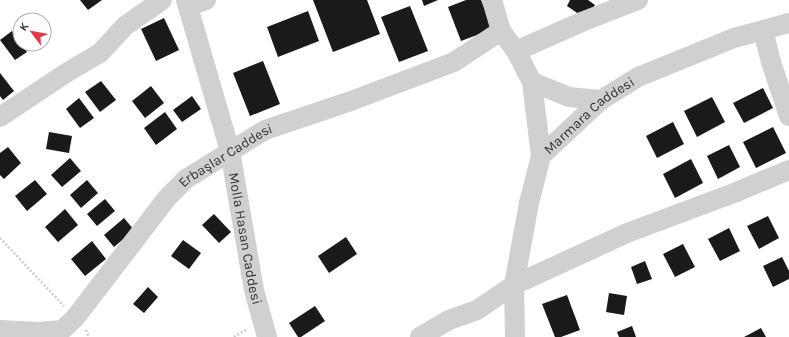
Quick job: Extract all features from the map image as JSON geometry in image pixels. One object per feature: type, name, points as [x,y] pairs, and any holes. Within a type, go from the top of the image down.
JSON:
[{"type":"street","points":[[0,117],[66,73],[100,53],[125,26],[162,0]]},
{"type":"street","points":[[492,0],[501,31],[516,51],[532,82],[541,156]]},
{"type":"street","points":[[516,51],[584,21],[638,0]]},
{"type":"street","name":"Molla Hasan Caddesi","points":[[194,2],[230,151],[254,290],[267,337]]},
{"type":"street","name":"Marmara Caddesi","points":[[515,337],[514,285],[529,203],[541,156],[601,100],[638,77],[734,38],[789,23]]},
{"type":"street","points":[[763,30],[771,62],[789,116]]},
{"type":"street","name":"Erbaşlar Caddesi","points":[[0,330],[38,332],[62,330],[75,318],[168,198],[186,179],[230,151],[266,130],[351,101],[454,62],[501,31]]},
{"type":"street","points":[[532,82],[569,97],[601,100]]},
{"type":"street","points":[[420,337],[449,320],[477,310],[514,285],[627,232],[734,193],[789,170]]},
{"type":"path","points":[[0,238],[75,318],[89,337]]},
{"type":"building","points":[[80,0],[102,0],[88,10]]},
{"type":"building","points":[[313,0],[367,0],[380,34],[333,52]]},
{"type":"building","points":[[422,0],[438,0],[424,6]]},
{"type":"building","points":[[466,0],[481,0],[493,29],[461,41],[448,7]]},
{"type":"building","points":[[570,0],[588,0],[595,5],[586,19],[567,6]]},
{"type":"building","points":[[410,6],[428,51],[399,62],[381,17]]},
{"type":"building","points":[[308,11],[319,41],[278,57],[267,27]]},
{"type":"building","points":[[164,18],[179,50],[156,61],[141,29]]},
{"type":"building","points":[[12,31],[12,52],[27,52],[15,60],[0,40]]},
{"type":"building","points":[[263,61],[280,104],[250,116],[233,73]]},
{"type":"building","points":[[0,73],[14,91],[3,100],[0,96]]},
{"type":"building","points":[[101,81],[116,100],[100,112],[85,92]]},
{"type":"building","points":[[151,86],[164,103],[145,118],[132,101]]},
{"type":"building","points":[[763,88],[773,108],[744,123],[733,103]]},
{"type":"building","points":[[192,96],[201,109],[182,122],[173,110]]},
{"type":"building","points":[[712,97],[725,122],[697,137],[684,111]]},
{"type":"building","points":[[79,98],[94,118],[80,128],[66,109]]},
{"type":"building","points":[[165,112],[177,129],[156,145],[144,128]]},
{"type":"building","points":[[673,122],[684,144],[657,158],[646,136]]},
{"type":"building","points":[[773,127],[786,153],[756,168],[743,142]]},
{"type":"building","points":[[49,132],[72,136],[69,153],[46,149]]},
{"type":"building","points":[[729,145],[740,167],[718,179],[707,156]]},
{"type":"building","points":[[8,147],[21,163],[4,179],[0,175],[0,153]]},
{"type":"building","points":[[70,158],[81,171],[62,187],[51,175]]},
{"type":"building","points":[[691,159],[703,183],[675,198],[663,174]]},
{"type":"building","points":[[35,180],[47,194],[27,211],[15,196]]},
{"type":"building","points":[[87,180],[98,193],[81,208],[70,195]]},
{"type":"building","points":[[105,199],[115,211],[97,226],[87,214]]},
{"type":"building","points":[[65,209],[78,225],[58,242],[45,227]]},
{"type":"building","points":[[214,214],[231,232],[219,243],[202,225]]},
{"type":"building","points":[[768,216],[779,238],[759,249],[747,226]]},
{"type":"building","points":[[124,218],[134,230],[114,247],[104,235]]},
{"type":"building","points":[[729,228],[740,251],[720,261],[708,239]]},
{"type":"building","points":[[346,237],[357,254],[329,273],[318,256]]},
{"type":"building","points":[[183,240],[201,253],[189,269],[171,256]]},
{"type":"building","points":[[92,241],[106,259],[85,276],[71,259]]},
{"type":"building","points":[[683,244],[695,267],[675,277],[663,254]]},
{"type":"building","points":[[782,257],[789,271],[789,279],[773,287],[763,266]]},
{"type":"building","points":[[645,261],[652,279],[637,284],[631,267]]},
{"type":"building","points":[[148,287],[158,297],[144,313],[133,304]]},
{"type":"building","points":[[609,293],[627,296],[624,315],[606,312]]},
{"type":"building","points":[[567,295],[580,330],[561,337],[555,337],[542,304]]},
{"type":"building","points":[[315,306],[325,321],[301,337],[298,337],[289,323]]},
{"type":"building","points":[[632,326],[636,337],[619,337],[617,332]]},
{"type":"building","points":[[761,328],[766,337],[744,337]]}]
